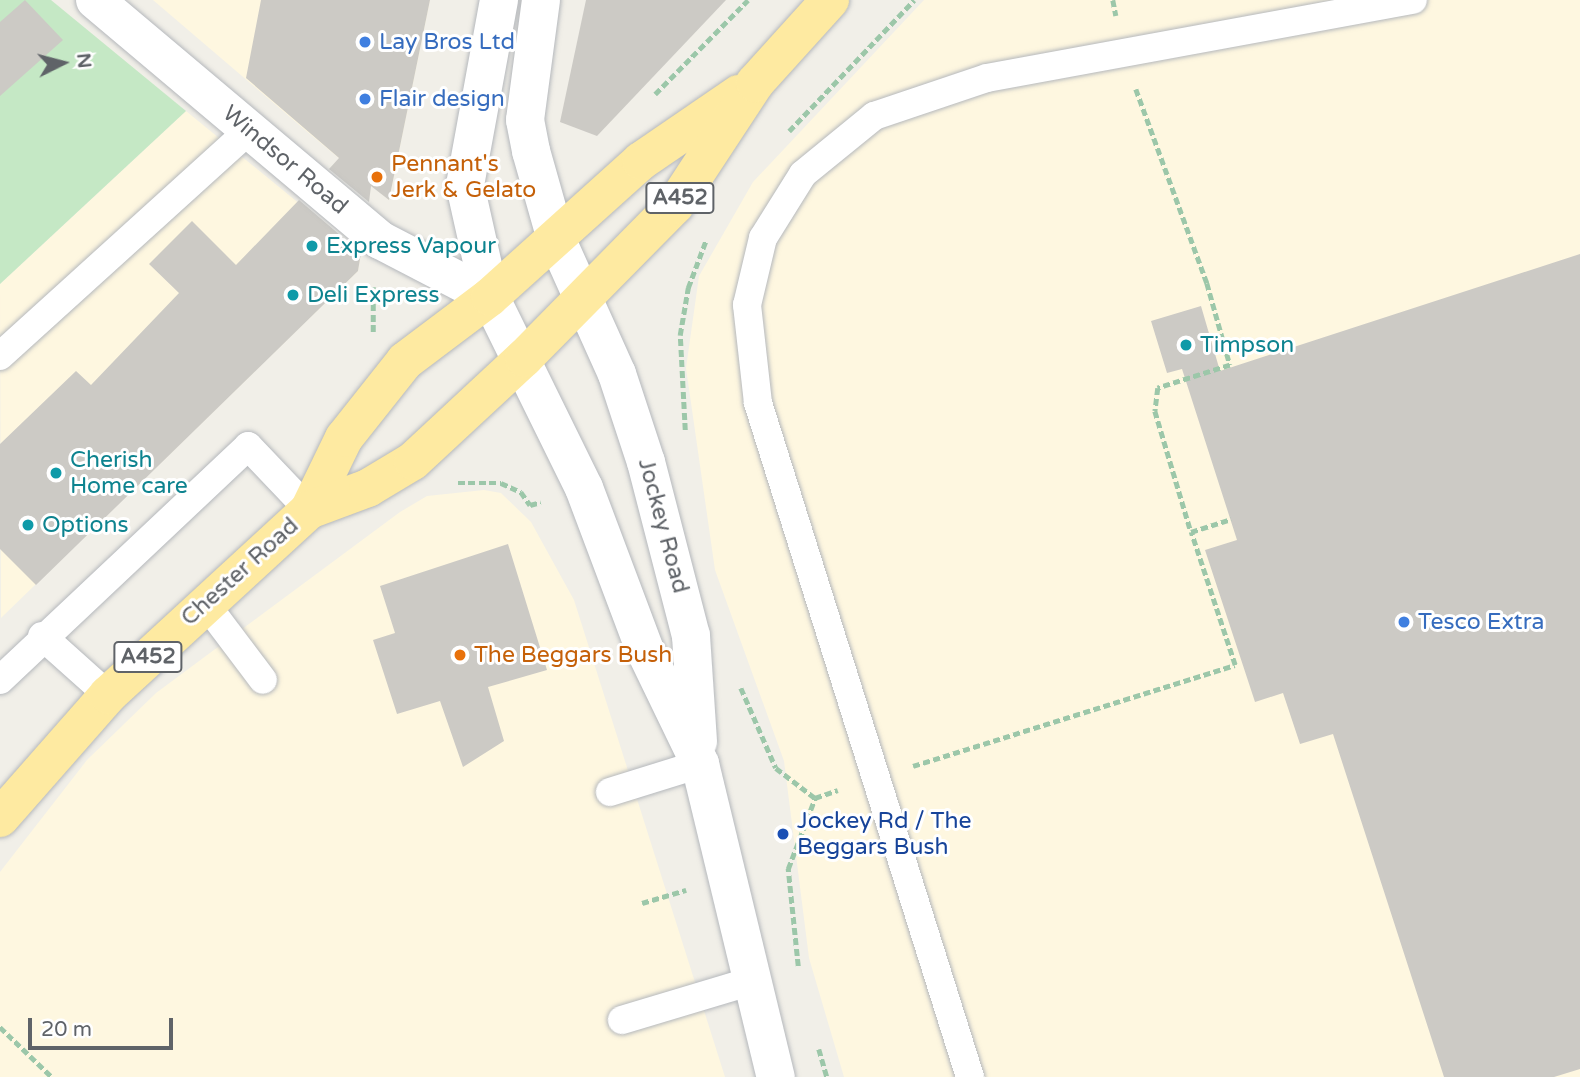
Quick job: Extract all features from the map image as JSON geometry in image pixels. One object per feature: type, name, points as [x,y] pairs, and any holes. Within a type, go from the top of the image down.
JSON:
[{"type":"highway","name":"A452","points":[[524,358],[675,205],[755,83],[830,0]]},
{"type":"highway","name":"A452","points":[[490,298],[555,236],[641,161],[755,83]]},
{"type":"highway","name":"Chester Road","points":[[309,510],[344,438],[385,380],[490,298]]},
{"type":"highway","name":"Chester Road","points":[[0,818],[108,695],[309,510],[368,488],[412,461],[524,358]]},
{"type":"main road","name":"Windsor Road","points":[[95,0],[248,130],[403,256],[490,298]]},
{"type":"main road","name":"Jockey Road","points":[[499,0],[465,185],[490,298],[524,358],[584,488],[645,650],[700,764]]},
{"type":"main road","name":"Jockey Road","points":[[541,0],[526,120],[555,236],[617,374],[682,594],[700,764],[755,979],[776,1077]]},
{"type":"lane","points":[[970,1077],[758,403],[747,305],[763,238],[803,174],[874,116],[987,78],[1413,0]]},
{"type":"lane","points":[[0,356],[248,130]]},
{"type":"lane","points":[[0,680],[43,636],[248,446],[309,510]]},
{"type":"lane","points":[[205,603],[263,680]]},
{"type":"lane","points":[[43,636],[108,695]]},
{"type":"lane","points":[[610,792],[700,764]]},
{"type":"lane","points":[[622,1020],[755,979]]},
{"type":"path","points":[[645,104],[748,0]]},
{"type":"path","points":[[814,798],[1236,665],[1191,532],[1155,411],[1158,388],[1230,365],[1208,283],[1123,51],[1113,0]]},
{"type":"path","points":[[369,328],[375,307],[372,275]]},
{"type":"path","points":[[446,486],[501,482],[522,492],[530,505]]},
{"type":"path","points":[[1191,532],[1231,519]]},
{"type":"path","points":[[736,674],[776,768],[814,798]]},
{"type":"path","points":[[799,975],[788,869],[814,798]]},
{"type":"path","points":[[0,1027],[52,1077]]},
{"type":"path","points":[[816,1039],[827,1077]]},
{"type":"shaded area","points":[[153,0],[430,0],[389,200],[304,129]]},
{"type":"shaded area","points":[[924,0],[1580,0],[1580,1077],[844,1077],[809,958],[784,761],[715,570],[686,368],[699,276],[753,182]]},
{"type":"shaded area","points":[[186,111],[323,223],[360,258],[358,271],[1,618],[0,284]]},
{"type":"shaded area","points":[[484,490],[501,493],[531,522],[574,600],[725,1077],[0,1077],[0,872],[87,760],[156,693],[400,512],[427,496]]},
{"type":"green space","points":[[0,0],[51,0],[186,111],[0,284]]},
{"type":"building","points":[[25,0],[63,40],[0,96],[0,22]]},
{"type":"building","points":[[261,0],[430,0],[389,200],[371,186],[369,202],[329,169],[339,158],[246,78]]},
{"type":"building","points":[[586,0],[726,0],[597,136],[560,122]]},
{"type":"building","points":[[299,200],[361,253],[358,271],[36,585],[0,549],[0,444],[76,371],[91,385],[179,293],[149,264],[192,221],[236,265]]},
{"type":"building","name":"Tesco Extra","points":[[1580,254],[1580,1069],[1554,1077],[1444,1077],[1333,734],[1300,744],[1283,693],[1255,702],[1205,550],[1237,540],[1182,369],[1167,373],[1151,321],[1201,306],[1220,371]]},
{"type":"building","name":"The Beggars Bush","points":[[508,544],[547,670],[488,687],[504,741],[463,767],[440,701],[397,714],[373,640],[395,633],[380,586]]},
{"type":"place","name":"Lay Bros Ltd","points":[[365,42]]},
{"type":"place","name":"Flair design","points":[[365,99]]},
{"type":"place","name":"Pennant's Jerk & Gelato","points":[[377,177]]},
{"type":"place","name":"Express Vapour","points":[[312,246]]},
{"type":"place","name":"Deli Express","points":[[293,295]]},
{"type":"place","name":"Timpson","points":[[1186,345]]},
{"type":"place","name":"Cherish Home care","points":[[56,473]]},
{"type":"place","name":"Options","points":[[28,525]]},
{"type":"place","name":"Tesco Extra","points":[[1404,622]]},
{"type":"place","name":"The Beggars Bush","points":[[460,655]]},
{"type":"place","name":"Jockey Rd / The Beggars Bush","points":[[783,834]]}]
